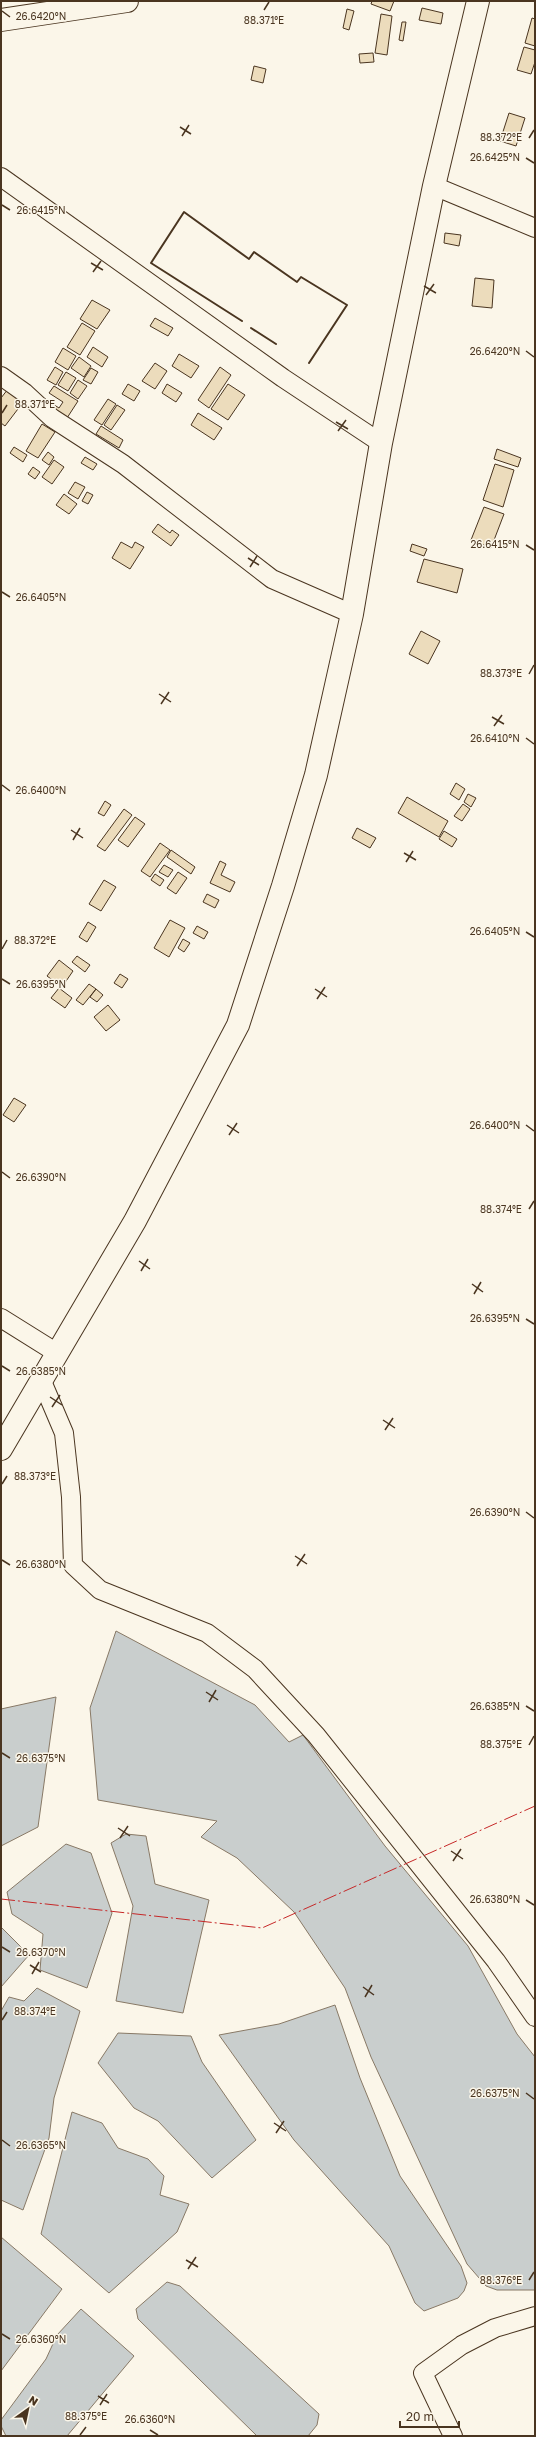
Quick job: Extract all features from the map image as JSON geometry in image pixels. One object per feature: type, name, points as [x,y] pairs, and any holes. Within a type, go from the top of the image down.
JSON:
[{"type":"main road","points":[[1,20],[127,1]]},
{"type":"main road","points":[[1,1449],[135,1221],[238,1025],[283,886],[316,775],[352,614],[381,443],[434,186],[478,1]]},
{"type":"street","points":[[1,177],[283,378],[381,443]]},
{"type":"street","points":[[434,186],[535,228]]},
{"type":"street","points":[[1,376],[25,393],[52,418],[123,464],[272,579],[352,614]]},
{"type":"street","points":[[1,1318],[57,1353]]},
{"type":"street","points":[[41,1379],[64,1433],[71,1496],[73,1566],[100,1590],[208,1633],[255,1669],[321,1742],[496,1961],[535,2017]]},
{"type":"street","points":[[453,2436],[423,2373],[462,2345],[496,2328],[535,2316]]},
{"type":"shaded area","points":[[116,1631],[255,1705],[289,1742],[303,1735],[385,1846],[468,1946],[517,2034],[535,2057],[535,2290],[497,2290],[486,2286],[467,2264],[371,2057],[345,1988],[294,1912],[237,1858],[201,1837],[217,1821],[98,1800],[90,1708]]},
{"type":"shaded area","points":[[56,1697],[38,1827],[1,1846],[1,1709]]},
{"type":"shaded area","points":[[126,1834],[146,1836],[155,1884],[209,1900],[183,2013],[116,2001],[133,1906],[111,1843]]},
{"type":"shaded area","points":[[66,1844],[91,1853],[112,1913],[87,1988],[40,1970],[43,1934],[12,1914],[7,1892]]},
{"type":"shaded area","points":[[1,1927],[29,1955],[1,1987]]},
{"type":"shaded area","points":[[37,1988],[80,2011],[54,2098],[49,2138],[23,2210],[1,2200],[1,2011],[9,1997],[24,2001]]},
{"type":"shaded area","points":[[335,2005],[360,2078],[400,2176],[461,2266],[467,2283],[464,2291],[458,2298],[424,2311],[415,2303],[389,2246],[294,2140],[219,2035],[279,2024]]},
{"type":"shaded area","points":[[118,2033],[191,2036],[202,2062],[256,2140],[212,2178],[158,2121],[134,2108],[98,2063]]},
{"type":"shaded area","points":[[72,2112],[102,2123],[118,2148],[148,2159],[164,2176],[160,2195],[189,2204],[177,2232],[109,2293],[41,2234]]},
{"type":"shaded area","points":[[1,2237],[62,2289],[1,2371]]},
{"type":"shaded area","points":[[167,2282],[180,2286],[319,2414],[317,2425],[308,2436],[257,2436],[138,2319],[136,2309]]},
{"type":"shaded area","points":[[81,2309],[134,2356],[67,2436],[6,2436],[1,2426],[1,2420],[46,2359],[57,2335]]},
{"type":"building","points":[[372,1],[394,1],[390,11],[371,4]]},
{"type":"building","points":[[422,8],[443,13],[441,24],[419,20]]},
{"type":"building","points":[[347,9],[354,11],[349,30],[343,28]]},
{"type":"building","points":[[381,14],[392,16],[387,55],[375,53]]},
{"type":"building","points":[[532,18],[535,19],[535,46],[525,43]]},
{"type":"building","points":[[402,22],[406,22],[403,41],[399,40]]},
{"type":"building","points":[[524,47],[535,50],[535,62],[531,74],[517,70]]},
{"type":"building","points":[[373,53],[374,62],[360,63],[359,54]]},
{"type":"building","points":[[254,66],[266,69],[263,83],[251,80]]},
{"type":"building","points":[[509,113],[525,118],[516,146],[500,141]]},
{"type":"building","points":[[445,233],[461,235],[459,246],[444,243]]},
{"type":"building","points":[[475,278],[494,280],[492,308],[472,306]]},
{"type":"building","points":[[92,300],[110,310],[97,329],[80,319]]},
{"type":"building","points":[[155,318],[173,328],[168,336],[150,326]]},
{"type":"building","points":[[82,323],[95,331],[80,355],[67,347]]},
{"type":"building","points":[[93,347],[108,357],[102,367],[87,357]]},
{"type":"building","points":[[63,348],[76,356],[68,370],[55,362]]},
{"type":"building","points":[[179,354],[199,366],[191,378],[172,366]]},
{"type":"building","points":[[79,357],[91,366],[84,377],[71,368]]},
{"type":"building","points":[[155,363],[167,371],[155,389],[142,381]]},
{"type":"building","points":[[55,367],[63,372],[56,385],[47,380]]},
{"type":"building","points":[[220,367],[231,375],[209,408],[198,400]]},
{"type":"building","points":[[91,368],[98,372],[91,384],[83,380]]},
{"type":"building","points":[[66,372],[76,378],[68,391],[58,385]]},
{"type":"building","points":[[78,380],[87,386],[78,399],[70,393]]},
{"type":"building","points":[[128,384],[140,391],[134,401],[122,394]]},
{"type":"building","points":[[167,384],[182,393],[176,402],[162,393]]},
{"type":"building","points":[[228,384],[245,395],[228,420],[211,409]]},
{"type":"building","points":[[54,386],[78,401],[67,418],[43,403],[45,399],[59,408],[63,402],[49,393]]},
{"type":"building","points":[[8,389],[24,401],[5,426],[1,423],[1,398]]},
{"type":"building","points":[[108,399],[116,404],[102,425],[94,420]]},
{"type":"building","points":[[117,405],[125,410],[111,430],[104,425]]},
{"type":"building","points":[[198,413],[222,428],[214,440],[191,425]]},
{"type":"building","points":[[42,424],[55,432],[38,458],[26,451]]},
{"type":"building","points":[[101,426],[123,440],[119,448],[96,434]]},
{"type":"building","points":[[14,447],[27,455],[23,462],[10,453]]},
{"type":"building","points":[[497,449],[521,458],[518,467],[494,459]]},
{"type":"building","points":[[48,452],[54,457],[49,465],[42,460]]},
{"type":"building","points":[[85,457],[97,464],[93,470],[81,463]]},
{"type":"building","points":[[54,460],[64,467],[52,484],[42,477]]},
{"type":"building","points":[[495,464],[514,470],[503,507],[483,500]]},
{"type":"building","points":[[33,467],[40,472],[35,479],[28,474]]},
{"type":"building","points":[[75,482],[85,487],[78,499],[68,493]]},
{"type":"building","points":[[87,492],[93,495],[88,504],[82,501]]},
{"type":"building","points":[[64,494],[77,504],[69,514],[56,505]]},
{"type":"building","points":[[484,507],[504,514],[491,548],[471,540]]},
{"type":"building","points":[[158,524],[170,533],[172,530],[179,535],[171,546],[152,532]]},
{"type":"building","points":[[121,542],[132,548],[135,542],[144,547],[130,569],[112,558]]},
{"type":"building","points":[[412,544],[427,549],[424,556],[410,551]]},
{"type":"building","points":[[424,559],[463,569],[457,593],[417,582]]},
{"type":"building","points":[[421,631],[440,641],[428,664],[409,654]]},
{"type":"building","points":[[456,783],[465,789],[459,800],[450,794]]},
{"type":"building","points":[[468,794],[476,798],[471,807],[464,802]]},
{"type":"building","points":[[407,797],[448,821],[439,837],[398,813]]},
{"type":"building","points":[[105,801],[111,805],[104,816],[98,813]]},
{"type":"building","points":[[463,804],[470,809],[462,821],[454,816]]},
{"type":"building","points":[[124,809],[132,815],[105,851],[97,846]]},
{"type":"building","points":[[135,817],[145,824],[128,847],[118,840]]},
{"type":"building","points":[[357,828],[376,838],[370,848],[352,838]]},
{"type":"building","points":[[444,831],[457,839],[452,847],[439,839]]},
{"type":"building","points":[[160,843],[170,850],[150,877],[141,871]]},
{"type":"building","points":[[171,850],[195,867],[191,874],[167,857]]},
{"type":"building","points":[[220,861],[226,864],[221,875],[235,882],[230,892],[210,883]]},
{"type":"building","points":[[164,865],[173,870],[168,877],[159,872]]},
{"type":"building","points":[[178,872],[187,878],[176,894],[167,888]]},
{"type":"building","points":[[155,874],[164,880],[160,886],[151,880]]},
{"type":"building","points":[[104,880],[116,887],[101,911],[89,904]]},
{"type":"building","points":[[207,894],[219,900],[215,908],[203,902]]},
{"type":"building","points":[[170,920],[185,928],[169,957],[154,948]]},
{"type":"building","points":[[88,922],[96,927],[87,942],[79,937]]},
{"type":"building","points":[[197,926],[208,932],[204,939],[193,933]]},
{"type":"building","points":[[183,939],[190,943],[184,952],[178,948]]},
{"type":"building","points":[[77,956],[90,965],[85,972],[72,962]]},
{"type":"building","points":[[59,960],[73,971],[62,987],[47,976]]},
{"type":"building","points":[[120,974],[128,979],[122,988],[114,983]]},
{"type":"building","points":[[89,984],[96,989],[83,1005],[76,1000]]},
{"type":"building","points":[[59,988],[72,998],[65,1008],[51,998]]},
{"type":"building","points":[[96,989],[103,995],[97,1002],[90,997]]},
{"type":"building","points":[[108,1005],[120,1020],[106,1031],[94,1017]]},
{"type":"building","points":[[14,1098],[26,1105],[14,1122],[3,1115]]},
{"type":"wall","points":[[242,321],[151,263],[184,212],[249,259],[254,252],[297,282],[301,277],[347,305],[309,363]]},
{"type":"wall","points":[[251,328],[276,344]]},
{"type":"power","points":[[1,1899],[262,1928],[535,1806]]}]
